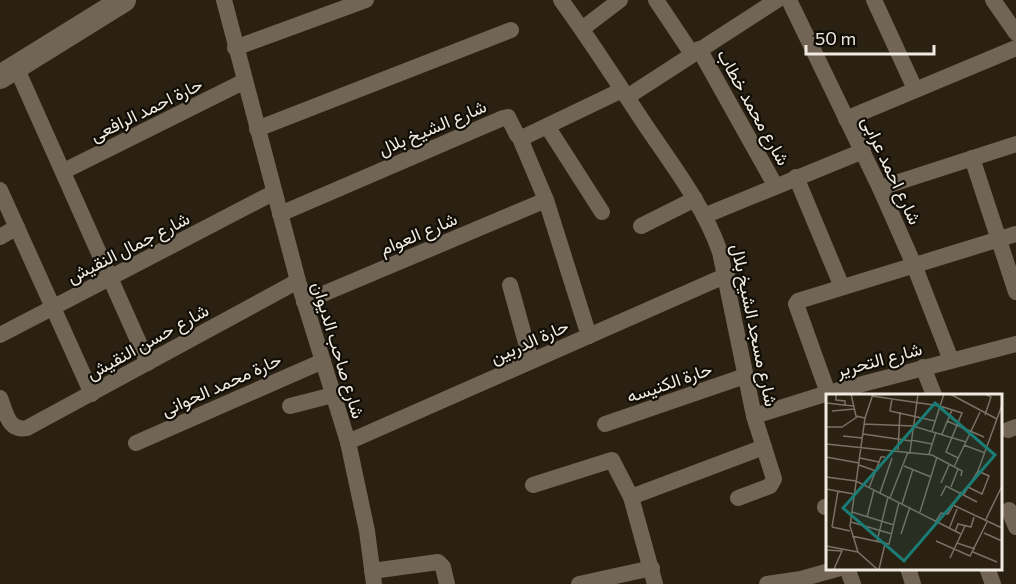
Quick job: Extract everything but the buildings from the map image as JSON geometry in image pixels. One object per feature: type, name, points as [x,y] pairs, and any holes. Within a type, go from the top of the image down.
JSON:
[{"type":"main road","points":[[8,72],[124,0]]},
{"type":"street","name":"شارع صاحب الديوان","points":[[224,0],[273,193],[348,442],[367,531],[373,578]]},
{"type":"street","name":"شارع مسجد الشيخ بلال","points":[[561,0],[695,200],[715,237],[727,275],[754,416],[774,479],[773,483],[738,498]]},
{"type":"street","points":[[582,29],[620,0]]},
{"type":"street","name":"شارع محمد خطاب","points":[[656,0],[695,51],[776,185]]},
{"type":"street","points":[[589,336],[546,200],[519,136],[524,137],[624,94],[777,0]]},
{"type":"street","name":"شارع احمد عرابى","points":[[789,0],[880,188],[914,265],[951,360]]},
{"type":"street","points":[[874,0],[915,89]]},
{"type":"street","points":[[993,0],[1016,33]]},
{"type":"street","points":[[235,48],[362,1]]},
{"type":"street","points":[[257,129],[511,30]]},
{"type":"street","points":[[846,119],[1016,48]]},
{"type":"street","points":[[8,72],[64,171],[148,363]]},
{"type":"street","name":"حارة احمد الرافعى","points":[[64,171],[245,81]]},
{"type":"street","name":"شارع الشيخ بلال","points":[[280,214],[506,117],[510,119],[519,136]]},
{"type":"street","points":[[547,126],[602,212]]},
{"type":"street","points":[[880,188],[1016,144]]},
{"type":"street","points":[[704,216],[863,151]]},
{"type":"street","points":[[972,158],[1016,292]]},
{"type":"street","points":[[796,177],[842,287]]},
{"type":"street","points":[[0,190],[92,394]]},
{"type":"street","name":"شارع جمال النقيش","points":[[0,335],[273,193]]},
{"type":"street","name":"شارع العوام","points":[[304,302],[546,200]]},
{"type":"street","points":[[642,226],[695,200]]},
{"type":"street","points":[[0,237],[17,227]]},
{"type":"street","points":[[828,393],[796,304],[798,301],[1016,234]]},
{"type":"street","name":"حارة الدربين","points":[[348,442],[727,275]]},
{"type":"street","name":"شارع حسن النقيش","points":[[0,400],[9,423],[14,428],[27,428],[298,281]]},
{"type":"street","points":[[510,285],[531,362]]},
{"type":"street","name":"شارع التحرير","points":[[754,416],[828,393],[1016,344]]},
{"type":"street","name":"حارة محمد الحوانى","points":[[136,443],[323,361]]},
{"type":"street","points":[[923,367],[934,394]]},
{"type":"street","name":"حارة الكنيسه","points":[[605,424],[745,376]]},
{"type":"street","points":[[290,406],[333,395]]},
{"type":"street","points":[[631,497],[764,447]]},
{"type":"street","points":[[533,485],[612,460],[631,497],[653,576],[579,584]]},
{"type":"street","points":[[1008,510],[1016,527]]},
{"type":"street","points":[[373,578],[438,562],[443,567],[447,584]]},
{"type":"street","points":[[767,584],[801,579],[834,569]]},
{"type":"street","points":[[848,569],[853,584]]},
{"type":"street","points":[[909,569],[913,584]]},
{"type":"street","points":[[988,569],[993,584]]}]
